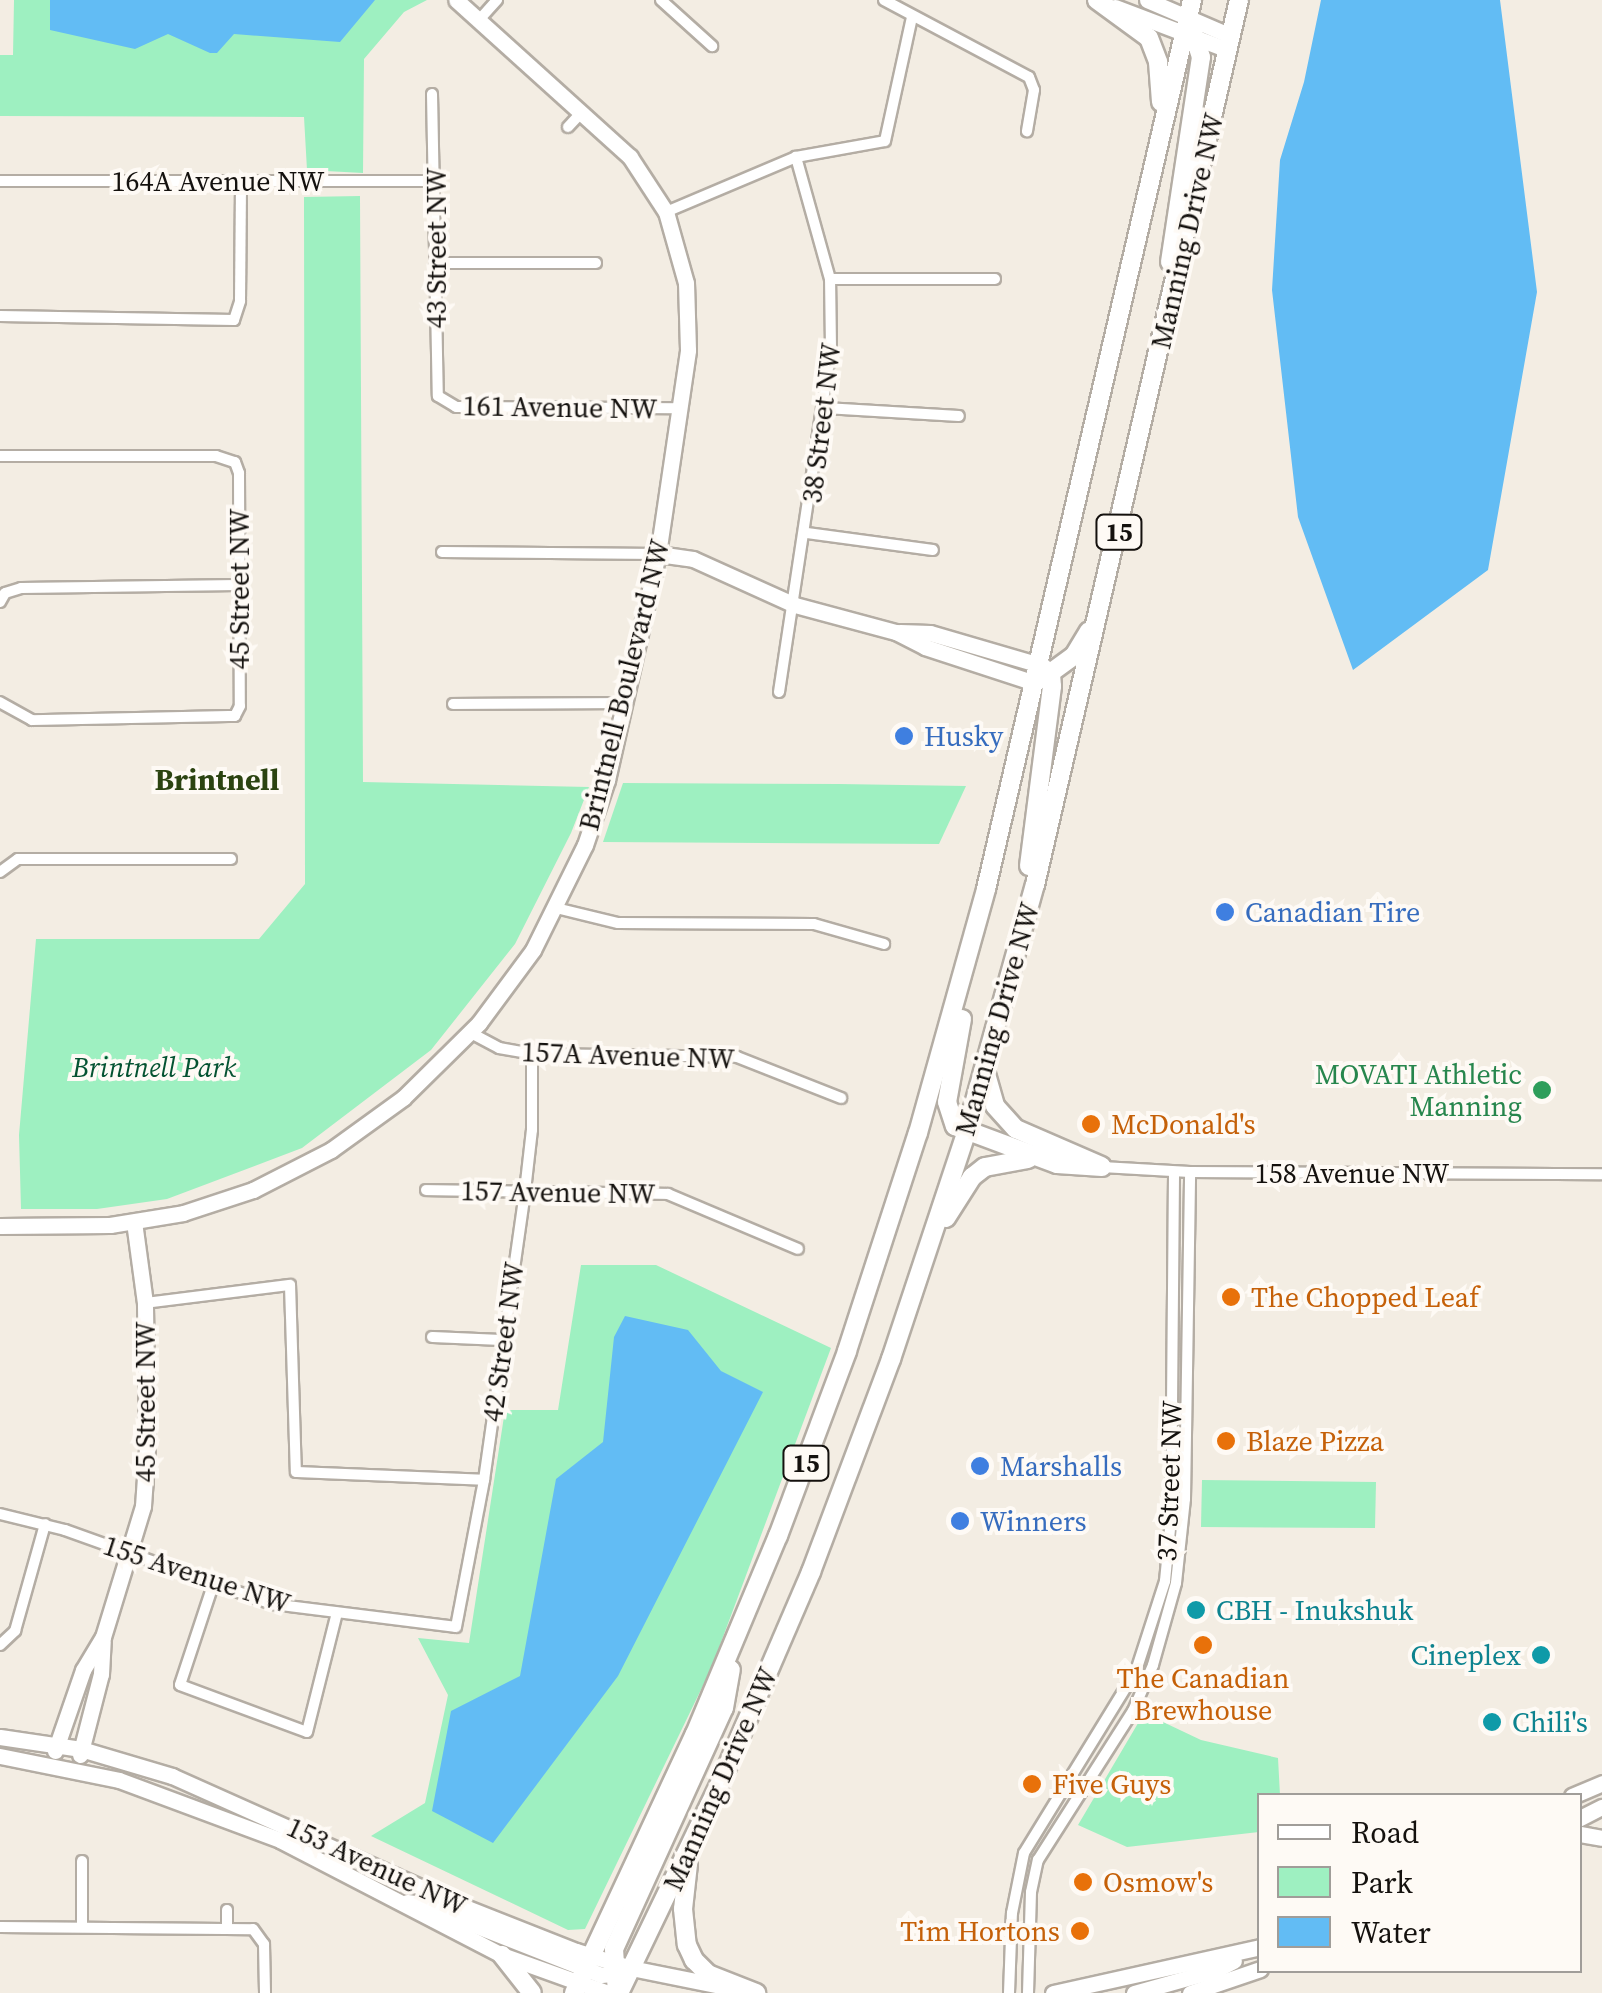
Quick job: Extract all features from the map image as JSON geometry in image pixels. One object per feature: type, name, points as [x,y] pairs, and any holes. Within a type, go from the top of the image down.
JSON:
[{"type":"main road","points":[[1097,0],[1149,38],[1162,92],[1159,142]]},
{"type":"main road","name":"Manning Drive NW","points":[[617,1981],[689,1852],[811,1572],[930,1244],[966,1133],[1035,885],[1239,0]]},
{"type":"main road","name":"Manning Drive NW","points":[[582,1976],[737,1635],[829,1401],[902,1187],[962,983],[1042,674],[1159,142],[1191,23]]},
{"type":"main road","points":[[1166,322],[1173,236],[1200,69],[1191,23]]},
{"type":"main road","points":[[1035,885],[1029,868],[1042,674],[1074,656],[1100,613]]},
{"type":"main road","points":[[962,983],[961,1031],[946,1102],[948,1117],[966,1133],[1038,1159],[1073,1168],[1102,1166]]},
{"type":"main road","points":[[987,1062],[986,1083],[1004,1119],[1032,1138],[1102,1166]]},
{"type":"main road","points":[[930,1244],[972,1177],[985,1167],[1010,1159],[1038,1159]]},
{"type":"main road","points":[[617,1981],[619,1938],[724,1708],[737,1635]]},
{"type":"main road","points":[[689,1852],[683,1909],[687,1946],[708,1974],[755,1993]]},
{"type":"main road","points":[[502,1955],[532,1993]]},
{"type":"street","name":"Brintnell Boulevard NW","points":[[0,1226],[134,1222],[218,1203],[303,1166],[403,1098],[470,1032],[520,970],[556,908],[593,822],[658,554],[688,350],[688,305],[680,254],[666,212],[630,157],[456,0]]},
{"type":"street","points":[[479,20],[497,0]]},
{"type":"street","points":[[661,0],[712,46]]},
{"type":"street","points":[[884,0],[1032,81],[1026,131]]},
{"type":"street","points":[[1097,0],[1191,23],[1229,43]]},
{"type":"street","points":[[1148,0],[1229,43]]},
{"type":"street","points":[[666,212],[796,158],[885,142],[912,17]]},
{"type":"street","name":"43 Street NW","points":[[432,94],[436,384],[442,402]]},
{"type":"street","points":[[568,127],[582,112]]},
{"type":"street","name":"38 Street NW","points":[[780,692],[832,348],[830,279],[796,158]]},
{"type":"street","name":"164A Avenue NW","points":[[0,181],[436,181]]},
{"type":"street","points":[[0,316],[234,320],[240,301],[241,181]]},
{"type":"street","points":[[437,263],[596,263]]},
{"type":"street","points":[[830,279],[994,279]]},
{"type":"street","name":"161 Avenue NW","points":[[442,402],[456,406],[679,408]]},
{"type":"street","points":[[825,408],[959,416]]},
{"type":"street","name":"45 Street NW","points":[[0,456],[216,456],[234,462],[239,473],[240,706],[234,716],[32,720],[0,702]]},
{"type":"street","points":[[807,533],[933,550]]},
{"type":"street","points":[[442,552],[658,554],[693,559],[795,605],[896,632],[930,632],[1042,674]]},
{"type":"street","points":[[2,597],[21,588],[238,585]]},
{"type":"street","points":[[453,704],[624,703]]},
{"type":"street","points":[[0,872],[18,858],[230,858]]},
{"type":"street","points":[[556,908],[595,920],[630,924],[814,924],[884,944]]},
{"type":"street","name":"157A Avenue NW","points":[[470,1032],[499,1048],[532,1054],[737,1057],[841,1098]]},
{"type":"street","name":"42 Street NW","points":[[456,1627],[484,1480],[525,1191],[532,1130],[532,1054]]},
{"type":"street","name":"158 Avenue NW","points":[[1102,1166],[1174,1172],[1602,1174]]},
{"type":"street","name":"37 Street NW","points":[[1010,1993],[1012,1913],[1024,1853],[1136,1671],[1165,1581],[1171,1519],[1174,1172]]},
{"type":"street","name":"37 Street NW","points":[[1028,1993],[1030,1908],[1038,1860],[1134,1711],[1153,1665],[1176,1583],[1186,1499],[1190,1172]]},
{"type":"street","name":"157 Avenue NW","points":[[426,1190],[668,1194],[798,1249]]},
{"type":"street","name":"45 Street NW","points":[[76,1769],[101,1674],[104,1637],[131,1555],[147,1466],[145,1304],[134,1222]]},
{"type":"street","points":[[145,1304],[290,1285],[296,1472],[484,1480]]},
{"type":"street","points":[[432,1337],[502,1340]]},
{"type":"street","name":"155 Avenue NW","points":[[0,1514],[45,1524],[272,1604],[456,1627]]},
{"type":"street","points":[[2,1645],[16,1632],[30,1593],[45,1524]]},
{"type":"street","points":[[213,1585],[180,1685],[307,1732],[337,1613]]},
{"type":"street","name":"45 Street NW","points":[[51,1764],[83,1670],[104,1637]]},
{"type":"street","name":"153 Avenue NW","points":[[0,1737],[81,1749],[229,1798],[467,1908],[582,1976],[617,1981]]},
{"type":"street","name":"153 Avenue NW","points":[[0,1756],[119,1780],[280,1840],[502,1955],[582,1976],[755,1993]]},
{"type":"street","points":[[1579,1793],[1602,1783]]},
{"type":"street","points":[[82,1861],[82,1928]]},
{"type":"street","points":[[390,1900],[421,1904],[582,1976]]},
{"type":"street","points":[[227,1910],[227,1928]]},
{"type":"street","points":[[0,1927],[227,1928],[258,1932],[264,1944],[265,1993]]},
{"type":"street","points":[[1054,1993],[1257,1948]]},
{"type":"street","points":[[1134,1993],[1216,1970],[1257,1949]]},
{"type":"street","points":[[1190,1993],[1257,1970]]},
{"type":"green space","points":[[14,0],[427,0],[404,12],[364,59],[363,173],[307,170],[304,117],[0,116],[0,55],[13,55]]},
{"type":"green space","name":"Brintnell Park","points":[[360,196],[363,782],[589,787],[571,833],[515,944],[431,1050],[302,1148],[167,1199],[97,1209],[21,1209],[19,1135],[36,939],[259,939],[305,884],[304,197]]},
{"type":"green space","points":[[623,783],[966,786],[939,844],[603,842]]},
{"type":"green space","points":[[581,1265],[656,1265],[831,1348],[711,1669],[585,1929],[568,1930],[371,1836],[425,1803],[448,1695],[418,1638],[469,1643],[505,1410],[558,1410]]},
{"type":"green space","points":[[1202,1480],[1376,1482],[1375,1528],[1201,1527]]},
{"type":"green space","points":[[1144,1713],[1201,1740],[1278,1758],[1280,1793],[1257,1793],[1257,1832],[1127,1847],[1078,1825]]},
{"type":"water","points":[[50,0],[375,0],[340,42],[234,34],[217,53],[210,53],[168,34],[135,49],[50,30]]},
{"type":"water","points":[[1321,0],[1500,0],[1537,292],[1488,570],[1353,670],[1298,517],[1272,290],[1280,160],[1304,82]]},
{"type":"water","points":[[625,1316],[688,1330],[721,1371],[763,1392],[618,1676],[493,1843],[432,1811],[451,1711],[520,1676],[556,1479],[603,1442],[614,1337]]},
{"type":"place","name":"Husky","points":[[904,736]]},
{"type":"place","name":"Canadian Tire","points":[[1225,912]]},
{"type":"place","name":"MOVATI Athletic Manning","points":[[1542,1090]]},
{"type":"place","name":"McDonald's","points":[[1091,1124]]},
{"type":"place","name":"The Chopped Leaf","points":[[1231,1297]]},
{"type":"place","name":"Blaze Pizza","points":[[1226,1441]]},
{"type":"place","name":"Marshalls","points":[[980,1466]]},
{"type":"place","name":"Winners","points":[[960,1521]]},
{"type":"place","name":"CBH - Inukshuk","points":[[1196,1610]]},
{"type":"place","name":"The Canadian Brewhouse","points":[[1203,1645]]},
{"type":"place","name":"Cineplex","points":[[1541,1655]]},
{"type":"place","name":"Chili's","points":[[1492,1722]]},
{"type":"place","name":"Five Guys","points":[[1032,1784]]},
{"type":"place","name":"Osmow's","points":[[1083,1882]]},
{"type":"place","name":"Tim Hortons","points":[[1080,1931]]},
{"type":"district","name":"Brintnell","points":[[217,780]]}]
